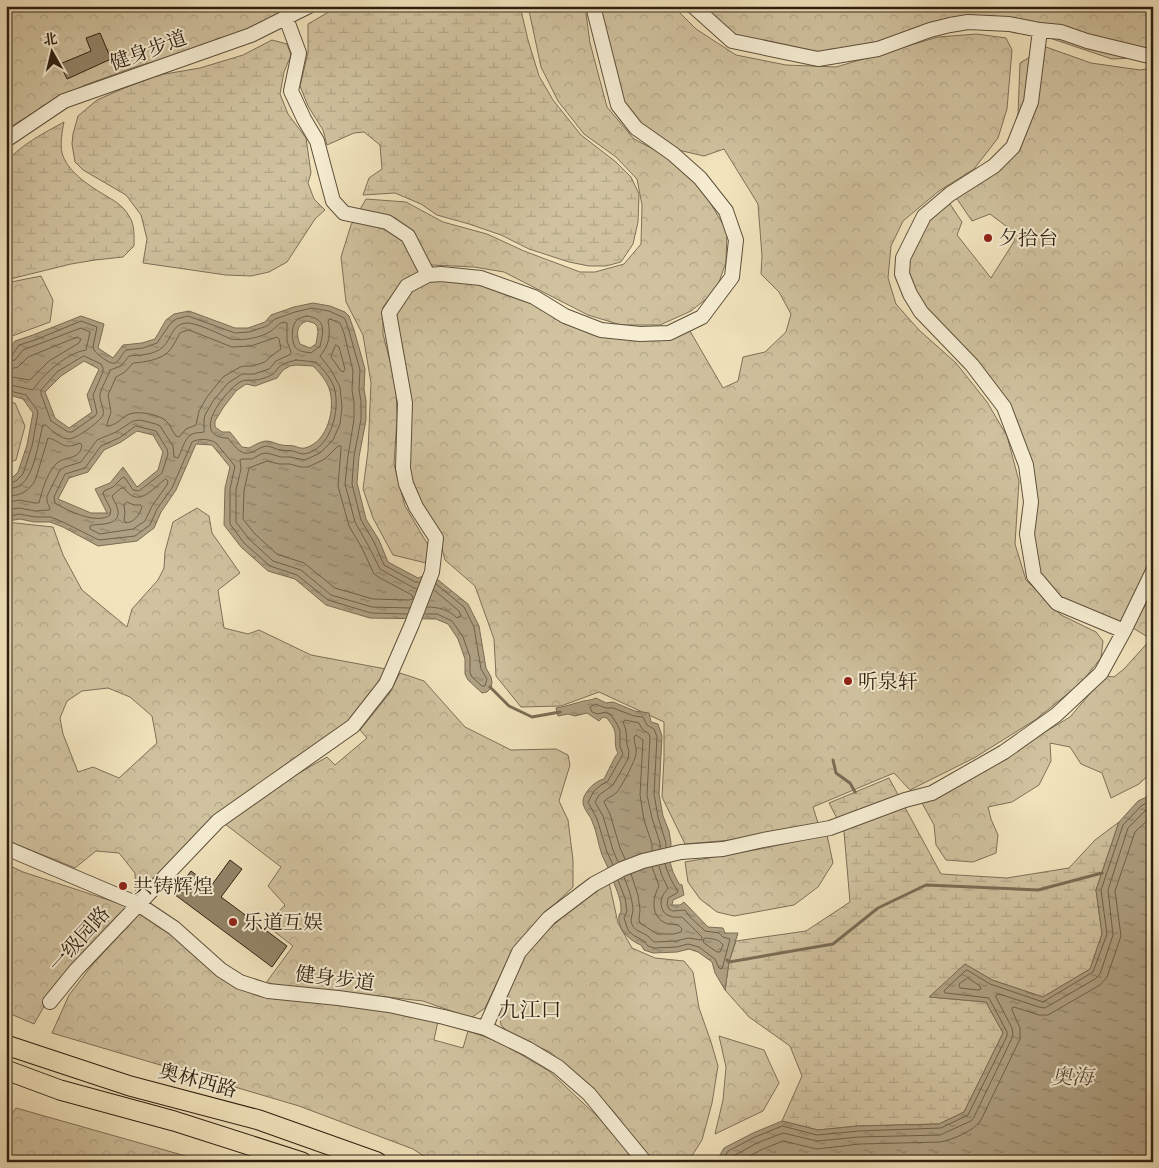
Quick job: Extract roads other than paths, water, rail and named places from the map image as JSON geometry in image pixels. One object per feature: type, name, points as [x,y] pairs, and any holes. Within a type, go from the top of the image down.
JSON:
[{"type":"main road","name":"奥林西路","points":[[6,1045],[130,1086],[259,1120],[377,1162]]},
{"type":"main road","points":[[6,1070],[60,1090],[174,1121],[302,1162]]},
{"type":"street","name":"健身步道","points":[[6,140],[64,102],[251,35],[309,6]]},
{"type":"street","points":[[286,18],[299,53],[291,91],[317,141],[333,201],[344,213],[388,222],[408,236],[428,275],[441,274],[481,278],[534,297],[565,316],[601,330],[640,334],[669,334],[702,317],[732,277],[736,240],[726,210],[700,178],[673,154],[636,128],[618,104],[593,6]]},
{"type":"street","points":[[693,6],[732,41],[818,59],[878,49],[930,30],[968,22],[1009,24],[1061,32],[1087,41],[1153,57]]},
{"type":"street","points":[[1040,30],[1031,102],[1013,147],[994,166],[950,194],[924,216],[903,258],[902,274],[910,294],[921,312],[972,365],[1004,407],[1026,465],[1030,502],[1027,534],[1034,576],[1056,603],[1124,631]]},
{"type":"street","name":"一级园路","points":[[50,1002],[76,970],[218,821],[353,726],[386,684],[432,572],[436,538],[416,507],[406,484],[403,468],[406,403],[389,314],[407,286],[428,275]]},
{"type":"street","points":[[485,1028],[519,952],[549,918],[594,884],[622,869],[643,861],[681,852],[723,849],[830,828],[905,800],[932,793],[1004,752],[1056,715],[1101,673],[1153,571]]},
{"type":"street","name":"健身步道","points":[[6,848],[138,904],[174,928],[221,970],[240,982],[268,991],[389,1005],[444,1017],[485,1028],[528,1049],[558,1067],[588,1094],[645,1162]]},
{"type":"water","points":[[313,303],[330,306],[345,312],[349,316],[365,369],[366,420],[359,457],[357,483],[366,519],[379,540],[388,562],[418,578],[427,571],[468,604],[479,626],[486,668],[491,677],[491,688],[487,692],[482,693],[468,680],[465,674],[465,659],[458,639],[448,624],[436,619],[370,618],[326,605],[295,579],[268,571],[241,547],[224,525],[225,488],[230,467],[212,445],[196,444],[176,490],[161,512],[154,528],[137,541],[98,546],[50,522],[34,522],[20,519],[8,521],[6,515],[6,469],[9,468],[12,478],[18,472],[27,445],[33,413],[23,399],[6,394],[6,354],[15,341],[81,316],[104,324],[98,348],[113,358],[123,345],[142,343],[155,339],[166,320],[174,314],[189,311],[235,328],[248,328],[265,322],[271,315]],"holes":[[[307,321],[317,326],[316,344],[310,348],[300,344],[298,330]],[[84,361],[99,369],[87,395],[92,412],[69,428],[55,418],[45,392],[61,376]],[[290,366],[313,366],[329,388],[331,414],[325,432],[313,445],[302,448],[267,441],[260,442],[249,448],[242,447],[230,432],[222,432],[215,427],[215,421],[236,391],[246,384],[255,386],[277,378],[283,370]],[[137,431],[153,435],[163,452],[158,470],[137,487],[123,467],[110,483],[95,489],[107,513],[91,513],[58,499],[69,478],[88,472],[104,450],[121,442]]]},
{"type":"water","points":[[596,698],[606,703],[613,702],[635,711],[649,713],[651,722],[658,724],[662,736],[659,794],[671,843],[670,862],[679,884],[682,885],[684,895],[673,900],[672,905],[680,905],[684,902],[708,927],[723,928],[725,933],[738,933],[729,962],[725,990],[715,973],[712,962],[698,952],[689,949],[677,952],[653,953],[644,950],[641,945],[633,941],[622,930],[619,921],[621,909],[619,896],[602,855],[594,825],[583,803],[588,790],[594,784],[604,779],[618,753],[614,730],[607,718],[603,717],[599,721],[587,713],[575,716],[568,714],[558,716],[556,708]]},
{"type":"water","name":"奥海","points":[[1153,794],[1153,1162],[716,1162],[724,1148],[782,1121],[818,1130],[858,1126],[939,1124],[964,1112],[1003,1033],[986,1002],[929,997],[965,964],[992,980],[1043,997],[1090,969],[1102,934],[1096,890],[1119,822],[1138,801]]},
{"type":"waterway","points":[[490,687],[509,706],[532,717],[560,712]]},
{"type":"waterway","points":[[833,760],[836,773],[850,783],[855,792]]},
{"type":"waterway","points":[[727,960],[729,962],[833,944],[878,908],[926,885],[1038,890],[1102,873]]},
{"type":"place","name":"夕拾台","points":[[988,238]]},
{"type":"place","name":"听泉轩","points":[[848,681]]},
{"type":"place","name":"共铸辉煌","points":[[123,886]]},
{"type":"place","name":"乐道互娱","points":[[233,922]]},
{"type":"district","name":"九江口","points":[[530,1010]]}]
